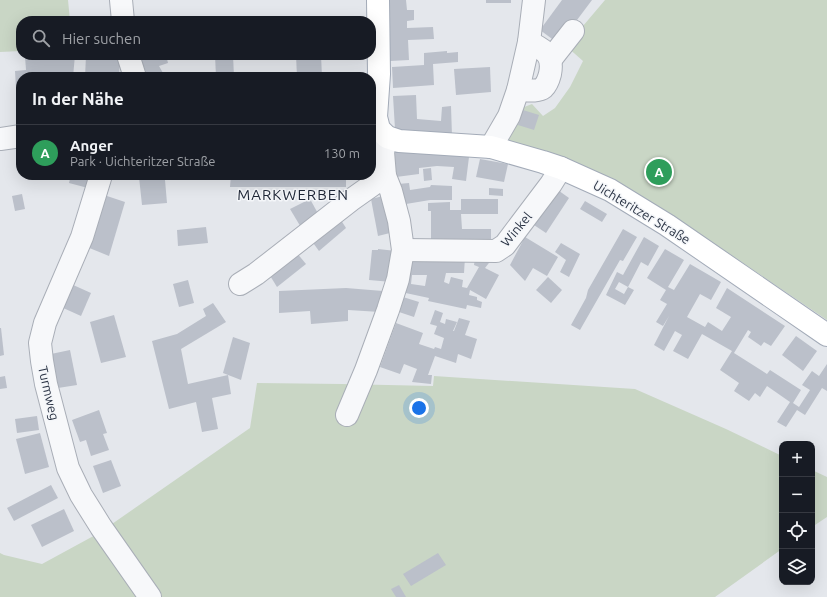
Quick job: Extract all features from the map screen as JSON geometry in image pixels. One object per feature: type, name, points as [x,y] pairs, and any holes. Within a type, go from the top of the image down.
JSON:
[{"type":"main road","points":[[376,100],[379,74],[378,0]]},
{"type":"main road","points":[[376,122],[379,129],[387,137]]},
{"type":"main road","name":"Uichteritzer Straße","points":[[387,137],[399,141],[491,147],[561,168],[610,190],[748,280],[827,335]]},
{"type":"street","points":[[121,0],[123,16]]},
{"type":"street","points":[[491,147],[509,116],[518,90],[528,42],[534,0]]},
{"type":"street","points":[[518,90],[537,90],[542,88],[549,77],[551,59],[573,31]]},
{"type":"street","points":[[528,42],[543,50],[551,59]]},
{"type":"street","points":[[130,60],[133,72]]},
{"type":"street","points":[[0,139],[16,137]]},
{"type":"street","points":[[347,415],[366,370],[398,278],[402,250],[398,221],[391,191],[385,176],[383,152],[387,137]]},
{"type":"street","name":"Winkel","points":[[402,250],[496,251],[505,245],[551,184],[561,168]]},
{"type":"street","points":[[240,284],[256,274],[351,200],[385,176]]},
{"type":"street","name":"Turmweg","points":[[99,180],[82,237],[45,323],[40,343],[42,361],[46,384],[68,468],[81,495],[101,527],[150,597]]},
{"type":"green space","points":[[0,0],[68,0],[70,16],[16,16],[16,51],[0,52]]},
{"type":"green space","points":[[605,0],[827,0],[827,320],[672,215],[564,158],[507,140],[519,109],[532,104],[543,116],[555,108],[570,87],[583,61],[566,46]]},
{"type":"green space","points":[[434,376],[635,389],[726,429],[779,455],[779,551],[715,597],[0,597],[0,553],[42,564],[99,533],[250,428],[257,383],[433,386]]},
{"type":"green space","points":[[815,471],[827,477],[827,517],[815,525]]},
{"type":"building","points":[[388,0],[406,0],[407,10],[414,10],[414,20],[407,21],[407,28],[433,27],[434,39],[408,40],[409,60],[390,61]]},
{"type":"building","points":[[486,0],[511,0],[511,3],[486,3]]},
{"type":"building","points":[[562,0],[592,0],[559,44],[540,30]]},
{"type":"building","points":[[447,51],[447,53],[458,52],[458,62],[433,64],[434,85],[393,88],[392,67],[424,65],[424,53]]},
{"type":"building","points":[[25,60],[75,60],[73,72],[16,72],[16,88],[15,71],[26,70]]},
{"type":"building","points":[[86,60],[120,60],[119,72],[85,72]]},
{"type":"building","points":[[141,60],[167,60],[168,63],[159,66],[162,72],[146,72]]},
{"type":"building","points":[[215,60],[233,60],[234,72],[216,72]]},
{"type":"building","points":[[296,60],[321,60],[322,72],[297,72]]},
{"type":"building","points":[[490,67],[491,92],[456,95],[454,69]]},
{"type":"building","points":[[416,95],[417,119],[441,121],[442,107],[451,106],[452,136],[395,129],[393,96]]},
{"type":"building","points":[[523,110],[539,115],[534,130],[518,125]]},
{"type":"building","points":[[425,149],[469,157],[466,181],[452,179],[454,167],[437,166],[419,168],[419,174],[396,177],[394,151]]},
{"type":"building","points":[[480,159],[508,164],[504,182],[476,177]]},
{"type":"building","points":[[431,168],[432,180],[424,181],[423,169]]},
{"type":"building","points":[[70,180],[90,180],[88,188],[69,183]]},
{"type":"building","points":[[139,180],[165,180],[167,203],[142,205]]},
{"type":"building","points":[[231,180],[346,180],[346,187],[230,187]]},
{"type":"building","points":[[409,183],[410,190],[430,187],[431,185],[452,186],[452,200],[430,200],[400,205],[398,184]]},
{"type":"building","points":[[489,188],[503,189],[503,196],[489,195]]},
{"type":"building","points":[[555,188],[569,198],[546,233],[531,223]]},
{"type":"building","points":[[22,194],[25,209],[15,211],[12,196]]},
{"type":"building","points":[[104,195],[125,202],[109,256],[87,247]]},
{"type":"building","points":[[387,195],[394,232],[378,236],[371,199]]},
{"type":"building","points":[[310,199],[321,219],[302,229],[290,209]]},
{"type":"building","points":[[461,199],[498,199],[498,214],[461,214],[462,229],[491,229],[491,243],[431,240],[431,211],[428,211],[428,203],[450,202],[450,210],[461,210]]},
{"type":"building","points":[[585,201],[607,214],[602,222],[580,209]]},
{"type":"building","points":[[339,217],[346,228],[319,251],[311,240]]},
{"type":"building","points":[[206,227],[208,243],[178,246],[177,230]]},
{"type":"building","points":[[623,229],[637,237],[623,261],[620,260],[580,330],[571,325],[586,298],[588,290]]},
{"type":"building","points":[[525,237],[558,257],[547,276],[533,268],[525,281],[510,265]]},
{"type":"building","points":[[644,237],[659,246],[648,266],[641,262],[628,287],[634,290],[625,305],[606,295],[617,272],[623,275]],"holes":[[[619,282],[628,287],[624,294],[615,289]]]},
{"type":"building","points":[[561,243],[580,254],[569,277],[560,272],[566,260],[555,252]]},
{"type":"building","points":[[378,249],[396,251],[392,282],[369,280],[372,250]]},
{"type":"building","points":[[665,249],[684,260],[668,287],[674,290],[690,264],[721,282],[711,300],[700,294],[687,317],[705,327],[708,322],[722,331],[731,317],[716,308],[727,288],[785,326],[771,346],[764,342],[761,346],[748,337],[751,332],[748,330],[734,353],[767,374],[770,370],[801,390],[793,403],[799,407],[810,390],[802,385],[812,371],[819,376],[827,364],[827,391],[822,388],[805,415],[797,410],[786,427],[777,422],[790,402],[767,386],[760,397],[755,393],[749,401],[734,391],[739,383],[720,370],[732,351],[702,334],[688,359],[673,351],[682,335],[675,331],[664,351],[654,345],[669,316],[663,326],[656,322],[667,304],[660,300],[666,290],[647,278]]},
{"type":"building","points":[[296,252],[306,264],[277,287],[269,274]]},
{"type":"building","points":[[407,255],[465,257],[464,273],[446,273],[444,282],[449,284],[451,277],[463,280],[462,287],[467,288],[479,267],[474,265],[475,258],[492,259],[485,268],[499,275],[486,299],[470,290],[469,295],[477,297],[477,300],[482,302],[481,308],[467,305],[466,309],[428,301],[429,298],[401,292]],"holes":[[[412,275],[427,275],[425,286],[411,284]]]},
{"type":"building","points":[[548,277],[562,290],[551,303],[536,290]]},
{"type":"building","points":[[188,280],[194,303],[179,307],[173,284]]},
{"type":"building","points":[[71,284],[91,293],[81,316],[61,307]]},
{"type":"building","points":[[346,288],[383,291],[380,312],[348,310],[348,321],[311,324],[310,311],[279,313],[279,291]]},
{"type":"building","points":[[403,297],[419,302],[414,317],[399,312]]},
{"type":"building","points":[[213,303],[226,322],[181,349],[188,384],[228,375],[231,394],[212,398],[218,429],[202,432],[196,402],[169,409],[152,341],[177,334],[206,316],[203,309]]},
{"type":"building","points":[[435,310],[443,313],[440,322],[445,324],[446,319],[457,322],[453,331],[459,318],[470,321],[465,335],[477,339],[471,359],[458,354],[456,363],[435,356],[428,375],[432,375],[431,384],[412,382],[417,369],[404,364],[400,374],[380,367],[396,323],[423,333],[419,344],[434,349],[435,347],[441,349],[444,338],[434,334],[437,326],[430,324]]},
{"type":"building","points":[[114,315],[126,357],[101,363],[90,322]]},
{"type":"building","points":[[0,328],[4,355],[0,356]]},
{"type":"building","points":[[796,336],[817,351],[803,371],[782,355]]},
{"type":"building","points":[[233,337],[250,343],[241,380],[223,373]]},
{"type":"building","points":[[70,350],[77,385],[58,388],[51,354]]},
{"type":"building","points":[[5,376],[7,388],[0,389],[0,377]]},
{"type":"building","points":[[99,410],[107,433],[103,434],[109,450],[91,456],[86,440],[80,442],[72,420]]},
{"type":"building","points":[[37,416],[39,430],[17,433],[15,419]]},
{"type":"building","points":[[40,433],[49,467],[25,474],[16,439]]},
{"type":"building","points":[[111,460],[121,486],[103,493],[93,466]]},
{"type":"building","points":[[51,485],[58,498],[14,521],[7,508]]},
{"type":"building","points":[[64,509],[74,531],[42,547],[31,525]]},
{"type":"building","points":[[438,553],[446,565],[411,586],[403,574]]},
{"type":"building","points":[[399,585],[406,597],[396,597],[391,589]]},
{"type":"place","name":"Anger","points":[[659,172]]},
{"type":"district","name":"MARKWERBEN","points":[[293,195]]}]
